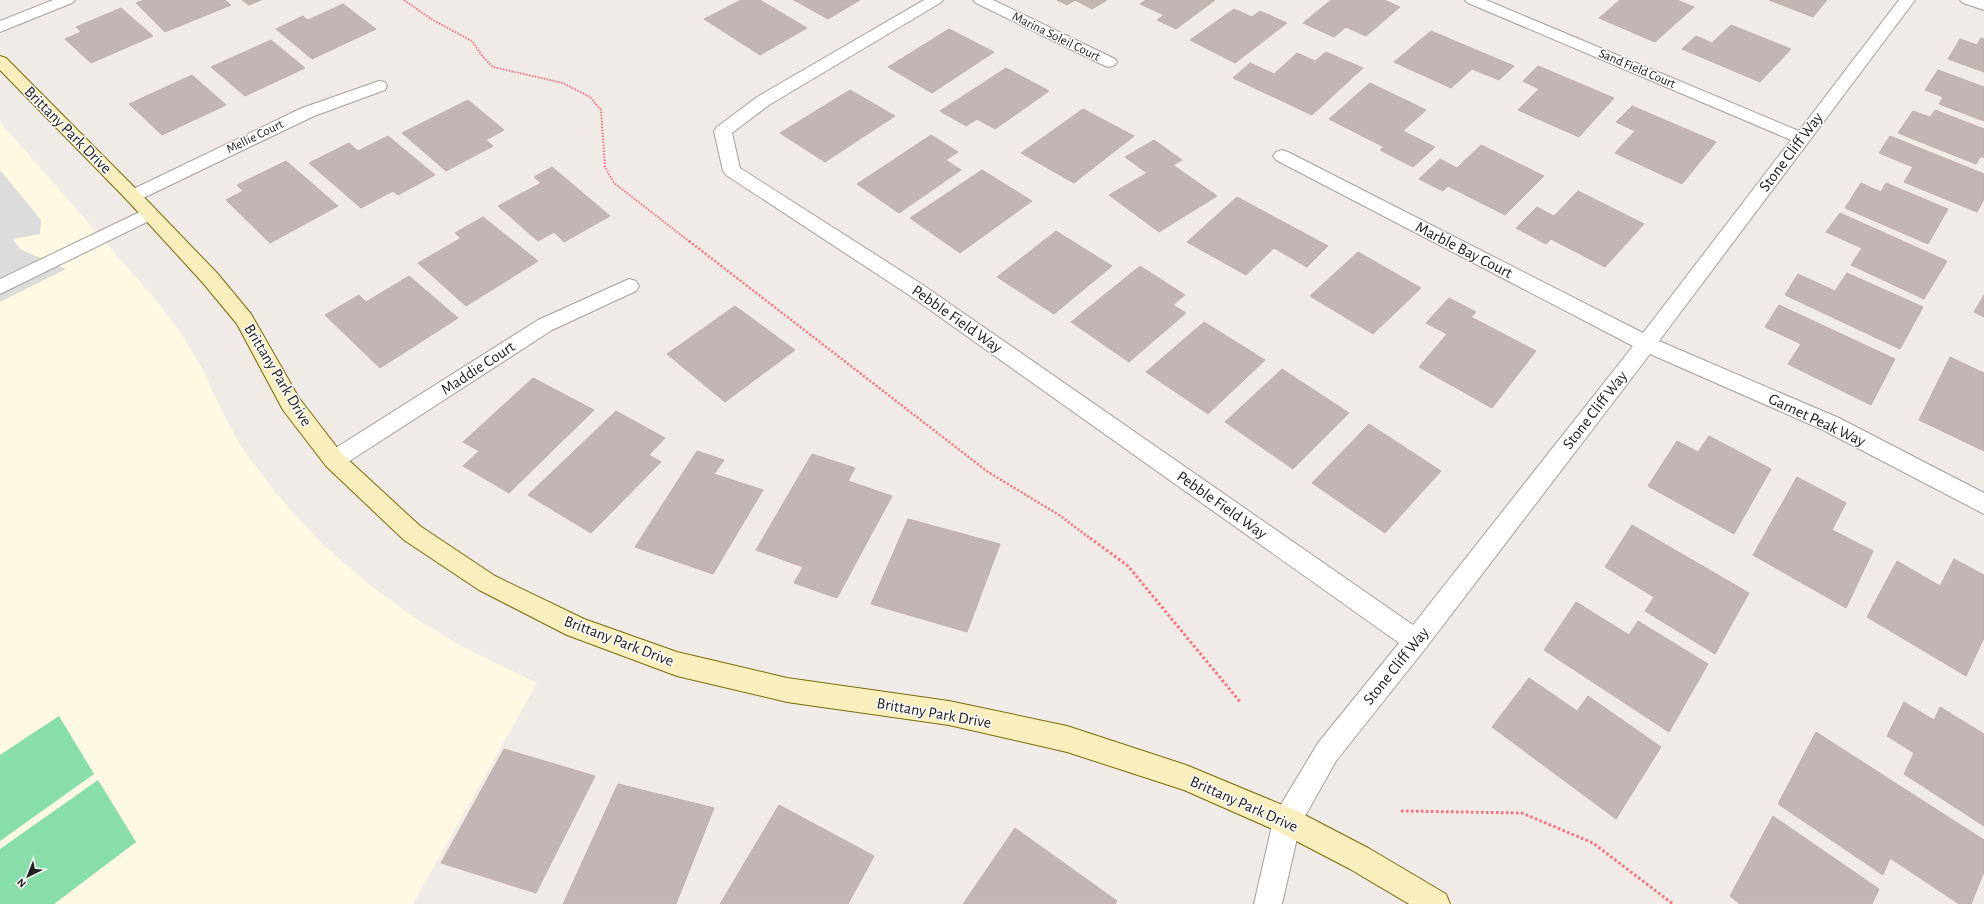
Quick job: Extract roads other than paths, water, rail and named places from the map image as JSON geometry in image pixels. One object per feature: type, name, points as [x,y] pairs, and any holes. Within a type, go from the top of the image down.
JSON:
[{"type":"street","points":[[0,28],[66,0]]},
{"type":"street","name":"Pebble Field Way","points":[[935,0],[763,101],[722,131],[732,171],[916,290],[1416,641]]},
{"type":"street","name":"Marina Soleil Court","points":[[981,0],[1109,62]]},
{"type":"street","name":"Sand Field Court","points":[[1474,0],[1801,138]]},
{"type":"street","name":"Stone Cliff Way","points":[[1268,904],[1287,821],[1327,752],[1416,641],[1646,344],[1907,0]]},
{"type":"street","points":[[1968,0],[1984,5]]},
{"type":"street","name":"Brittany Park Drive","points":[[0,61],[133,196],[148,214],[210,278],[244,319],[291,404],[334,460],[412,533],[487,583],[576,628],[677,664],[787,690],[949,713],[1067,739],[1186,778],[1287,821],[1360,859],[1436,904]]},
{"type":"street","name":"Mellie Court","points":[[133,196],[308,112],[379,86]]},
{"type":"street","name":"Marble Bay Court","points":[[1282,156],[1646,344]]},
{"type":"street","points":[[0,287],[148,214]]},
{"type":"street","name":"Maddie Court","points":[[334,460],[545,325],[629,286]]},
{"type":"street","name":"Garnet Peak Way","points":[[1646,344],[1831,424],[1984,504]]}]
